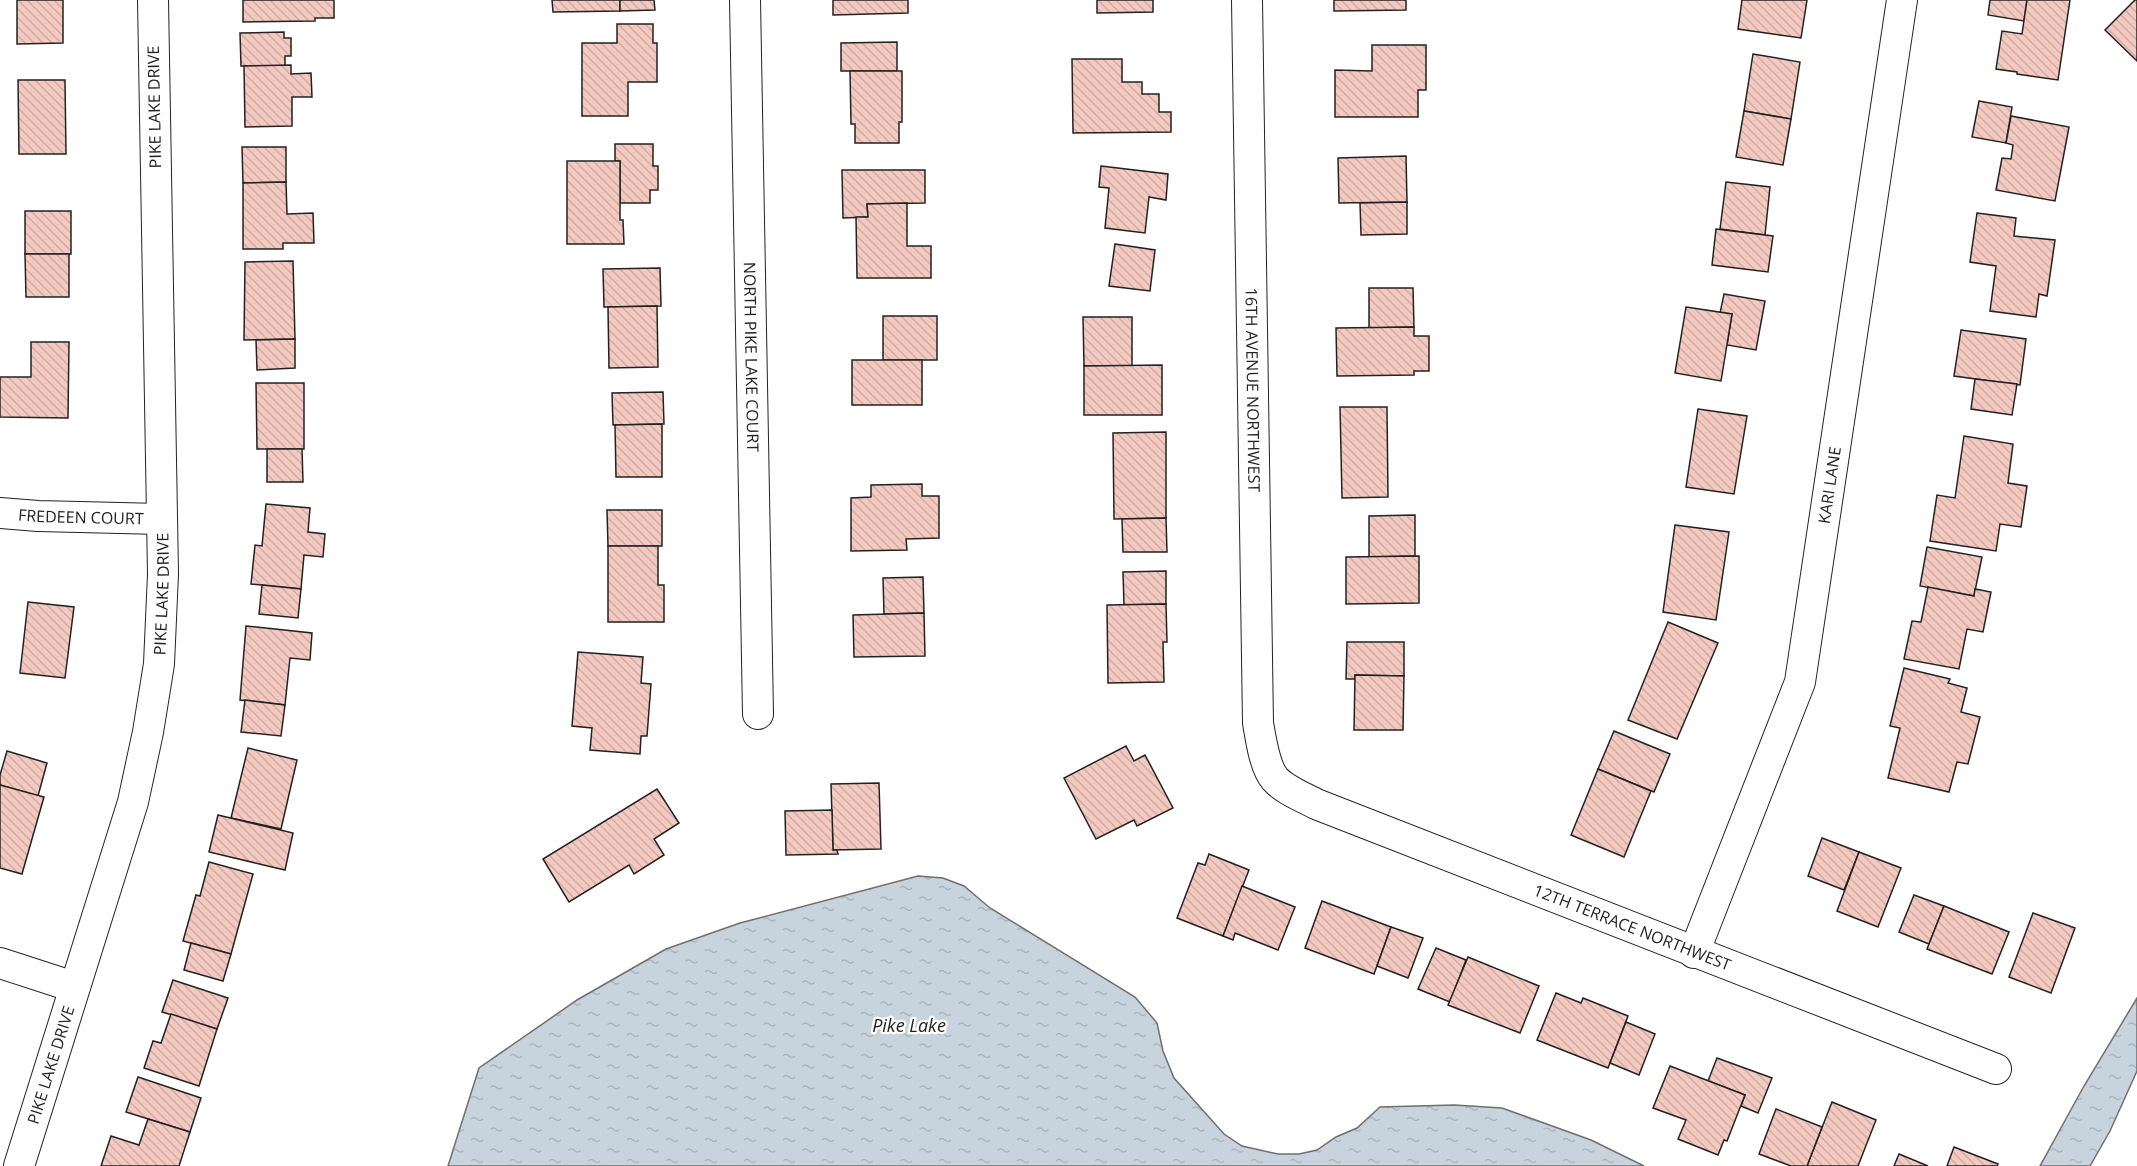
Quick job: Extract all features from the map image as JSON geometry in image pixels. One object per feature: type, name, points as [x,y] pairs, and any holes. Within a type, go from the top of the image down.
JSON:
[{"type":"street","name":"PIKE LAKE DRIVE","points":[[19,1166],[133,802],[159,664],[163,574],[153,0]]},
{"type":"street","name":"NORTH PIKE LAKE COURT","points":[[745,0],[758,714]]},
{"type":"street","name":"16TH AVENUE NORTHWEST","points":[[1247,0],[1258,723],[1263,751],[1274,778]]},
{"type":"street","name":"KARI LANE","points":[[1694,953],[1800,682],[1902,0]]},
{"type":"street","name":"FREDEEN COURT","points":[[0,513],[161,519]]},
{"type":"street","name":"12TH TERRACE NORTHWEST","points":[[1274,778],[1292,792],[1316,804],[1996,1069]]},
{"type":"street","points":[[0,963],[74,987]]},
{"type":"water","name":"Pike Lake","points":[[918,876],[943,878],[964,886],[990,908],[1135,997],[1157,1023],[1163,1051],[1174,1078],[1224,1134],[1242,1146],[1278,1154],[1299,1154],[1317,1150],[1336,1137],[1357,1128],[1380,1107],[1454,1105],[1502,1108],[1591,1140],[1644,1166],[448,1166],[479,1068],[577,1000],[666,949],[740,923]]},
{"type":"water","points":[[2137,998],[2137,1071],[2110,1131],[2090,1166],[2040,1166],[2084,1086]]},
{"type":"building","points":[[17,0],[63,0],[63,43],[17,44]]},
{"type":"building","points":[[243,0],[334,0],[334,18],[315,18],[315,21],[243,22]]},
{"type":"building","points":[[552,0],[620,0],[620,11],[553,12]]},
{"type":"building","points":[[620,0],[654,0],[655,10],[620,11]]},
{"type":"building","points":[[833,0],[908,0],[908,13],[833,15]]},
{"type":"building","points":[[1097,0],[1153,0],[1153,12],[1097,13]]},
{"type":"building","points":[[1334,0],[1406,0],[1406,10],[1334,11]]},
{"type":"building","points":[[1742,0],[1807,0],[1801,38],[1738,29]]},
{"type":"building","points":[[1990,0],[2027,0],[2024,21],[1988,15]]},
{"type":"building","points":[[2027,0],[2070,0],[2058,80],[1996,69],[2002,31],[2022,34]]},
{"type":"building","points":[[2137,0],[2137,61],[2105,30]]},
{"type":"building","points":[[617,24],[653,24],[653,43],[657,43],[657,82],[628,82],[628,116],[582,116],[582,43],[617,43]]},
{"type":"building","points":[[284,32],[284,38],[291,38],[291,56],[285,56],[285,66],[241,66],[240,33]]},
{"type":"building","points":[[897,42],[897,71],[841,71],[841,43]]},
{"type":"building","points":[[1372,45],[1426,45],[1426,90],[1418,90],[1418,117],[1335,117],[1335,70],[1372,71]]},
{"type":"building","points":[[1753,54],[1800,62],[1791,119],[1744,111]]},
{"type":"building","points":[[1072,59],[1122,59],[1122,82],[1142,82],[1142,94],[1159,94],[1159,112],[1171,112],[1171,132],[1073,133]]},
{"type":"building","points":[[291,65],[291,74],[311,73],[312,97],[292,97],[292,126],[245,127],[244,66]]},
{"type":"building","points":[[850,71],[902,71],[902,122],[899,122],[899,143],[855,143],[855,124],[851,124]]},
{"type":"building","points":[[18,80],[65,80],[66,154],[19,154]]},
{"type":"building","points":[[1979,101],[2012,107],[2006,143],[1972,137]]},
{"type":"building","points":[[1744,111],[1791,119],[1783,165],[1736,157]]},
{"type":"building","points":[[2011,116],[2069,127],[2055,201],[1996,190],[2002,158],[2011,159],[2013,145],[2006,143]]},
{"type":"building","points":[[615,144],[653,144],[653,166],[658,166],[658,190],[650,190],[650,203],[620,203],[620,161],[615,161]]},
{"type":"building","points":[[242,147],[286,147],[286,182],[243,183]]},
{"type":"building","points":[[1406,156],[1407,202],[1339,203],[1338,158]]},
{"type":"building","points":[[567,161],[620,161],[620,220],[623,220],[624,244],[567,244]]},
{"type":"building","points":[[1101,166],[1168,174],[1166,200],[1149,197],[1145,233],[1105,228],[1109,188],[1099,187]]},
{"type":"building","points":[[842,170],[925,170],[925,203],[867,204],[868,217],[843,218]]},
{"type":"building","points":[[286,182],[287,214],[313,213],[314,243],[283,243],[283,249],[243,249],[243,183]]},
{"type":"building","points":[[1726,182],[1770,187],[1765,235],[1720,229]]},
{"type":"building","points":[[1407,202],[1407,234],[1361,235],[1360,203]]},
{"type":"building","points":[[907,203],[907,246],[931,246],[931,278],[857,278],[856,217],[868,217],[867,204]]},
{"type":"building","points":[[25,211],[71,211],[71,254],[25,254]]},
{"type":"building","points":[[1977,213],[2016,218],[2014,236],[2055,240],[2047,296],[2039,294],[2036,317],[1990,311],[1996,266],[1970,262]]},
{"type":"building","points":[[1716,229],[1773,236],[1768,272],[1712,265]]},
{"type":"building","points":[[1115,244],[1155,250],[1150,291],[1109,286]]},
{"type":"building","points":[[25,254],[69,254],[69,297],[26,297]]},
{"type":"building","points":[[293,261],[295,339],[244,340],[245,262]]},
{"type":"building","points":[[660,268],[661,306],[604,307],[603,269]]},
{"type":"building","points":[[1369,288],[1413,288],[1414,327],[1369,328]]},
{"type":"building","points":[[1724,294],[1765,301],[1756,350],[1727,345],[1732,314],[1720,313]]},
{"type":"building","points":[[657,306],[658,367],[609,368],[608,307]]},
{"type":"building","points":[[1686,307],[1732,314],[1721,381],[1675,373]]},
{"type":"building","points":[[883,316],[937,316],[937,360],[883,360]]},
{"type":"building","points":[[1083,317],[1132,317],[1132,366],[1084,366]]},
{"type":"building","points":[[1414,327],[1414,336],[1429,336],[1429,371],[1414,371],[1414,375],[1337,376],[1336,328]]},
{"type":"building","points":[[1961,330],[2026,339],[2020,385],[1954,376]]},
{"type":"building","points":[[295,339],[295,368],[257,370],[256,340]]},
{"type":"building","points":[[31,342],[69,342],[68,418],[0,417],[0,377],[31,377]]},
{"type":"building","points":[[852,360],[922,360],[922,405],[852,405]]},
{"type":"building","points":[[1162,365],[1162,415],[1084,415],[1084,366]]},
{"type":"building","points":[[1975,379],[2017,384],[2012,415],[1971,409]]},
{"type":"building","points":[[256,383],[304,383],[304,449],[257,449]]},
{"type":"building","points":[[663,392],[664,424],[613,425],[612,393]]},
{"type":"building","points":[[1340,407],[1387,407],[1388,497],[1342,498]]},
{"type":"building","points":[[1698,409],[1747,416],[1734,494],[1686,487]]},
{"type":"building","points":[[662,424],[662,477],[616,477],[615,425]]},
{"type":"building","points":[[1166,432],[1166,518],[1114,519],[1113,433]]},
{"type":"building","points":[[1964,436],[2013,444],[2008,483],[2027,486],[2021,527],[2000,524],[1996,551],[1930,541],[1937,495],[1955,498]]},
{"type":"building","points":[[267,449],[302,449],[303,482],[267,482]]},
{"type":"building","points":[[922,484],[922,496],[939,496],[939,538],[906,539],[907,550],[851,551],[851,498],[871,497],[871,485]]},
{"type":"building","points":[[266,504],[310,508],[308,532],[325,534],[323,557],[304,555],[301,589],[251,584],[255,545],[262,546]]},
{"type":"building","points":[[607,510],[662,510],[662,546],[608,546]]},
{"type":"building","points":[[1415,515],[1415,556],[1369,557],[1369,516]]},
{"type":"building","points":[[1166,518],[1167,552],[1123,552],[1122,519]]},
{"type":"building","points":[[1675,525],[1729,532],[1716,620],[1663,612]]},
{"type":"building","points":[[608,546],[658,546],[658,585],[664,585],[664,622],[608,622]]},
{"type":"building","points":[[1927,547],[1982,557],[1974,596],[1920,586]]},
{"type":"building","points":[[1419,556],[1419,603],[1346,604],[1346,557]]},
{"type":"building","points":[[1166,571],[1166,604],[1124,605],[1123,572]]},
{"type":"building","points":[[923,577],[924,613],[884,614],[883,578]]},
{"type":"building","points":[[262,585],[301,589],[298,618],[259,614]]},
{"type":"building","points":[[1928,587],[1974,596],[1975,589],[1991,592],[1983,632],[1967,629],[1959,669],[1904,659],[1912,621],[1921,622]]},
{"type":"building","points":[[28,602],[74,607],[65,678],[20,673]]},
{"type":"building","points":[[1166,604],[1167,642],[1163,642],[1164,682],[1108,683],[1107,605]]},
{"type":"building","points":[[924,613],[925,656],[854,657],[853,615]]},
{"type":"building","points":[[1668,622],[1718,643],[1677,739],[1628,720]]},
{"type":"building","points":[[246,626],[312,633],[310,660],[290,658],[285,705],[240,700]]},
{"type":"building","points":[[1347,642],[1404,642],[1404,676],[1355,675],[1355,679],[1346,679]]},
{"type":"building","points":[[578,652],[643,657],[641,683],[651,684],[647,736],[641,736],[640,754],[590,750],[592,728],[572,726]]},
{"type":"building","points":[[1904,668],[1950,679],[1948,683],[1967,688],[1961,712],[1980,717],[1968,764],[1957,762],[1949,792],[1888,778],[1900,728],[1890,726]]},
{"type":"building","points":[[1355,675],[1404,676],[1403,730],[1354,730]]},
{"type":"building","points":[[245,700],[285,705],[281,736],[241,732]]},
{"type":"building","points":[[1614,731],[1670,754],[1654,792],[1598,769]]},
{"type":"building","points":[[1126,746],[1134,761],[1145,755],[1173,808],[1137,826],[1134,820],[1096,839],[1064,778]]},
{"type":"building","points":[[248,748],[297,760],[281,829],[231,818]]},
{"type":"building","points":[[7,751],[47,763],[38,796],[0,785],[0,775]]},
{"type":"building","points":[[1598,769],[1651,791],[1624,857],[1571,835]]},
{"type":"building","points":[[879,783],[881,849],[833,850],[831,784]]},
{"type":"building","points":[[0,785],[44,797],[22,874],[0,868]]},
{"type":"building","points":[[657,789],[679,823],[654,839],[664,855],[634,874],[629,865],[569,902],[543,859]]},
{"type":"building","points":[[832,810],[833,850],[837,850],[838,854],[786,855],[785,811]]},
{"type":"building","points":[[218,815],[293,833],[285,870],[209,852]]},
{"type":"building","points":[[1822,838],[1859,852],[1844,890],[1808,876]]},
{"type":"building","points":[[1859,852],[1901,868],[1878,927],[1837,911]]},
{"type":"building","points":[[1209,854],[1249,870],[1223,936],[1177,918],[1198,863],[1205,865]]},
{"type":"building","points":[[209,862],[253,874],[231,954],[183,941],[196,895],[200,896]]},
{"type":"building","points":[[1242,886],[1295,907],[1278,950],[1235,933],[1233,940],[1223,936]]},
{"type":"building","points":[[1914,895],[1944,906],[1929,944],[1899,932]]},
{"type":"building","points":[[1322,901],[1391,927],[1374,974],[1305,948]]},
{"type":"building","points":[[1944,906],[2009,932],[1992,974],[1927,949]]},
{"type":"building","points":[[2033,913],[2075,928],[2051,993],[2009,977]]},
{"type":"building","points":[[1391,927],[1423,938],[1408,978],[1377,966]]},
{"type":"building","points":[[191,943],[231,954],[223,981],[184,970]]},
{"type":"building","points":[[1436,948],[1466,960],[1450,1002],[1418,989]]},
{"type":"building","points":[[1468,957],[1539,986],[1520,1033],[1448,1005]]},
{"type":"building","points":[[173,980],[228,998],[217,1029],[162,1012]]},
{"type":"building","points":[[1556,993],[1581,1003],[1583,998],[1628,1016],[1608,1068],[1537,1040]]},
{"type":"building","points":[[171,1014],[217,1029],[199,1086],[144,1068],[153,1041],[161,1043]]},
{"type":"building","points":[[1626,1022],[1655,1034],[1639,1075],[1610,1063]]},
{"type":"building","points":[[1717,1058],[1772,1078],[1758,1113],[1741,1106],[1745,1095],[1708,1081]]},
{"type":"building","points":[[1670,1066],[1745,1095],[1727,1141],[1724,1140],[1718,1155],[1678,1139],[1686,1120],[1653,1108]]},
{"type":"building","points":[[138,1077],[201,1098],[190,1132],[126,1112]]},
{"type":"building","points":[[1832,1102],[1876,1120],[1858,1166],[1807,1166]]},
{"type":"building","points":[[1776,1109],[1822,1127],[1807,1166],[1791,1166],[1759,1154]]},
{"type":"building","points":[[148,1119],[190,1132],[179,1166],[101,1166],[111,1136],[139,1145]]},
{"type":"building","points":[[1954,1147],[1998,1164],[1997,1166],[1947,1166]]},
{"type":"building","points":[[1899,1154],[1928,1166],[1894,1166]]}]
